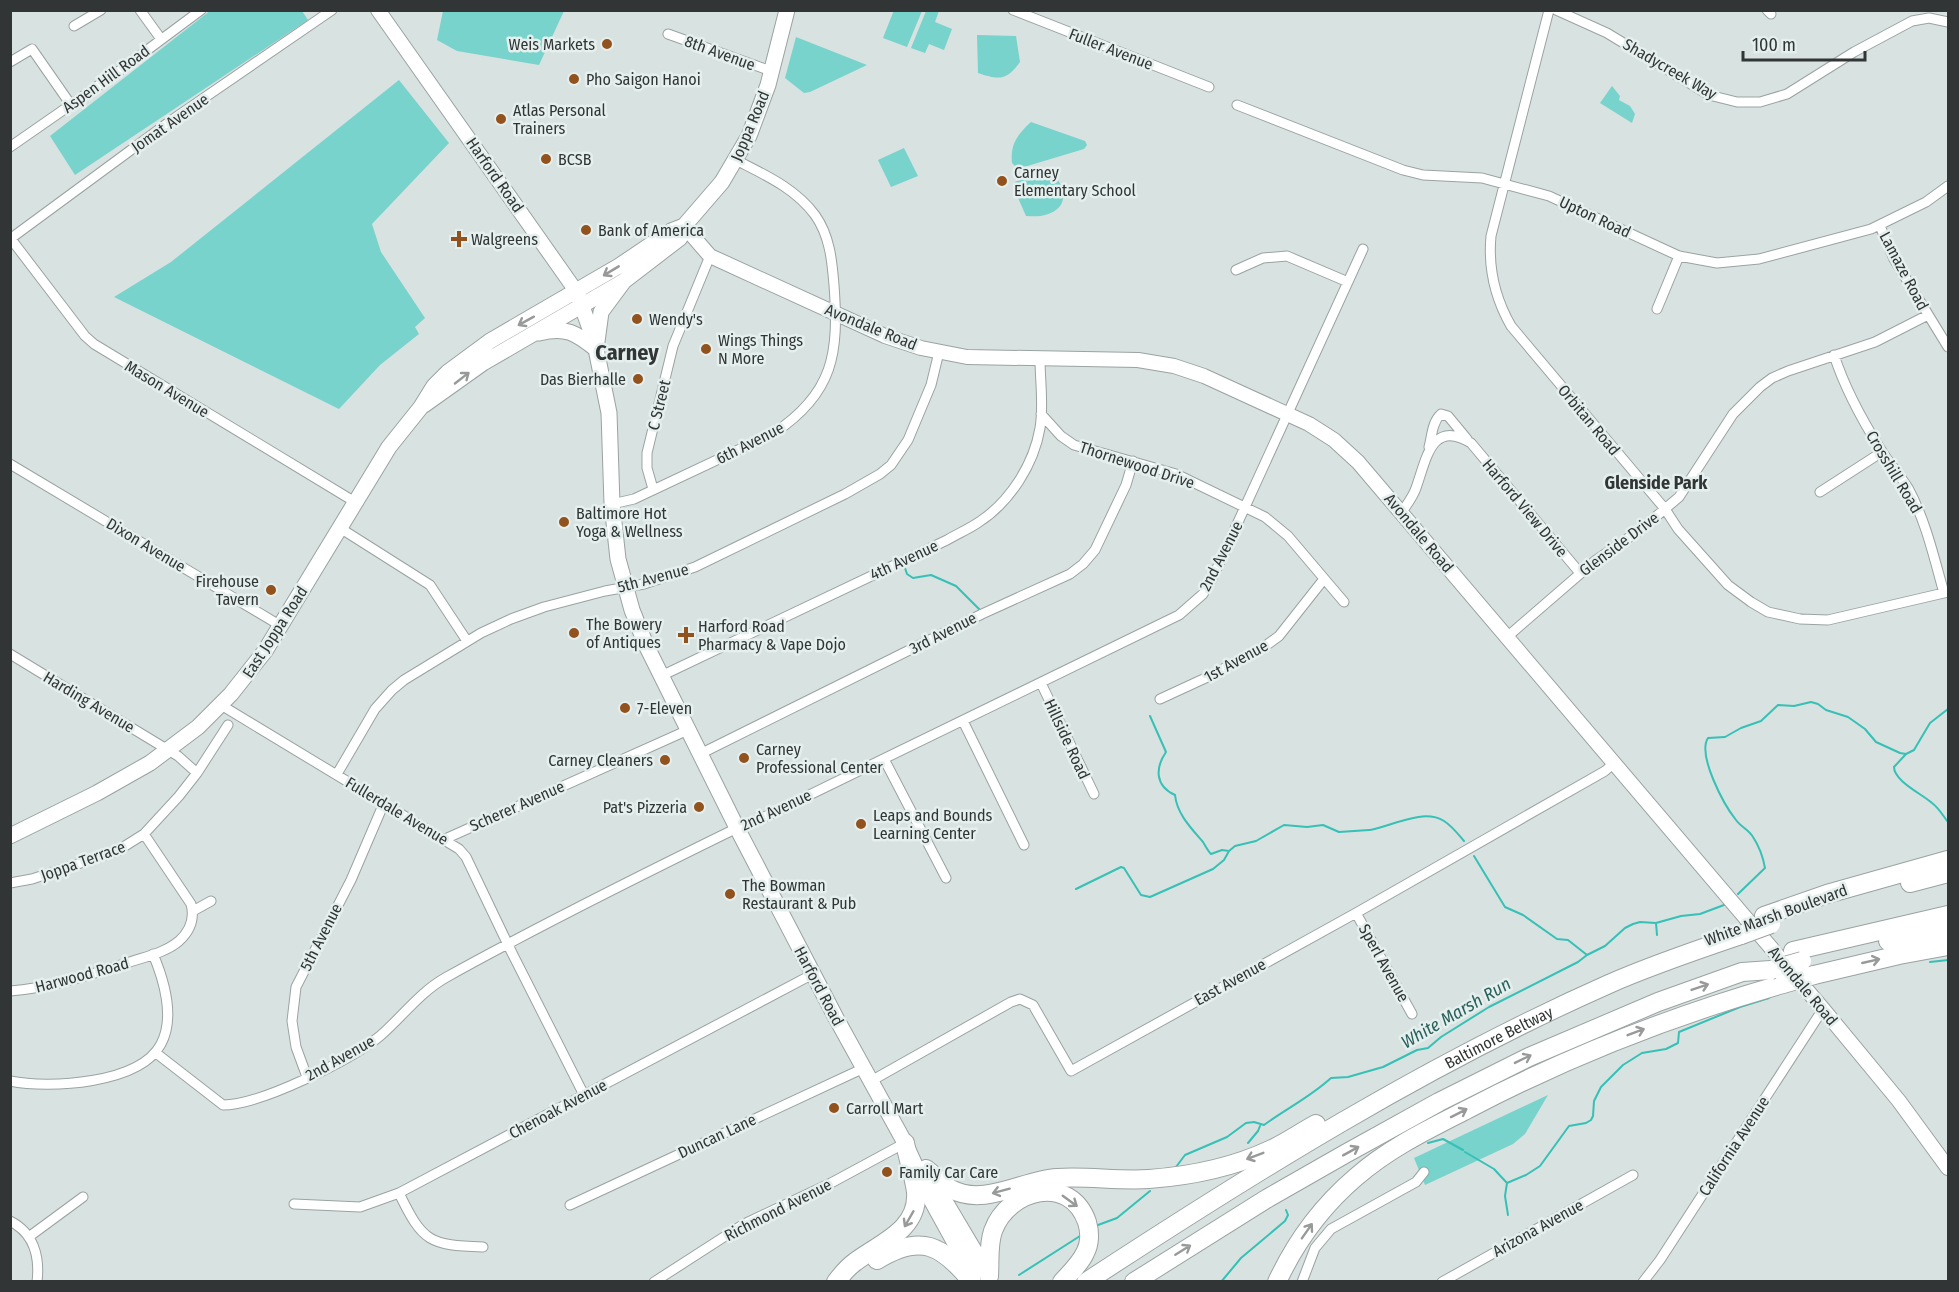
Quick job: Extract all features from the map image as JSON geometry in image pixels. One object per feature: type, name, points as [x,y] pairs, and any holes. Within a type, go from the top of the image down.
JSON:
[{"type":"highway","name":"White Marsh Boulevard","points":[[1767,920],[1827,894],[1948,860]]},
{"type":"highway","name":"Baltimore Beltway","points":[[1086,1281],[1364,1109],[1458,1058],[1610,984],[1767,920],[1948,873]]},
{"type":"highway","points":[[1798,956],[1948,915]]},
{"type":"highway","name":"Baltimore Beltway","points":[[1134,1281],[1268,1198],[1478,1082],[1604,1024],[1742,972],[1798,956],[1948,930]]},
{"type":"highway","points":[[1277,1281],[1296,1246],[1323,1209],[1360,1173],[1397,1147],[1537,1073],[1606,1043],[1700,1009],[1814,975],[1948,946]]},
{"type":"highway","points":[[926,1169],[945,1185],[968,1195],[983,1195],[1056,1178],[1149,1179],[1192,1173],[1223,1166],[1264,1152],[1381,1090],[1458,1058]]},
{"type":"highway","points":[[836,1281],[853,1263],[900,1231],[914,1211],[916,1193],[905,1143]]},
{"type":"highway","points":[[850,1281],[873,1262],[893,1251],[913,1245],[923,1245],[947,1255],[982,1280],[993,1231],[998,1221],[1021,1198],[1045,1191],[1060,1194],[1075,1204],[1084,1215],[1089,1230],[1086,1252],[1062,1281]]},
{"type":"main road","name":"Joppa Road","points":[[579,298],[624,281],[680,238],[684,226],[711,197],[736,160],[758,115],[787,10]]},
{"type":"main road","name":"Joppa Road","points":[[579,298],[670,231],[684,226]]},
{"type":"main road","points":[[525,338],[545,332],[565,330],[580,337],[596,349],[601,312],[624,281]]},
{"type":"main road","name":"East Joppa Road","points":[[421,407],[483,363],[525,338],[579,298]]},
{"type":"main road","name":"East Joppa Road","points":[[10,836],[133,774],[198,727],[249,674],[281,626],[397,435],[421,407],[434,386],[476,350],[579,298]]},
{"type":"main road","name":"Harford Road","points":[[579,298],[596,349],[609,413],[612,504],[618,559],[624,588],[638,627],[737,828],[905,1143],[930,1198],[982,1280]]},
{"type":"main road","name":"Harford Road","points":[[905,1143],[926,1169],[982,1280]]},
{"type":"street","points":[[74,26],[101,10]]},
{"type":"street","points":[[140,10],[161,39]]},
{"type":"street","name":"Aspen Hill Road","points":[[10,147],[201,10]]},
{"type":"street","name":"Jomat Avenue","points":[[11,239],[169,122],[332,10]]},
{"type":"street","name":"Harford Road","points":[[378,10],[579,298]]},
{"type":"street","name":"Fuller Avenue","points":[[1013,10],[1209,87]]},
{"type":"street","name":"Orbitan Road","points":[[1549,10],[1495,216],[1489,250],[1491,271],[1500,307],[1511,326],[1665,509],[1678,529],[1728,585],[1750,602],[1768,612],[1800,619],[1828,620],[1946,593]]},
{"type":"street","name":"Shadycreek Way","points":[[1556,10],[1606,33],[1709,95],[1737,102],[1760,102],[1787,93],[1854,52],[1912,21],[1929,18],[1948,22]]},
{"type":"street","name":"8th Avenue","points":[[668,34],[771,72]]},
{"type":"street","points":[[10,62],[32,49],[71,105]]},
{"type":"street","name":"Upton Road","points":[[1237,105],[1402,170],[1423,175],[1482,178],[1505,183],[1568,204],[1679,256],[1708,263],[1759,259],[1880,226],[1926,202],[1948,186]]},
{"type":"street","name":"6th Avenue","points":[[612,504],[623,503],[774,433],[799,414],[816,393],[831,364],[836,314],[830,249],[819,222],[808,206],[791,190],[736,160]]},
{"type":"street","name":"Avondale Road","points":[[684,226],[710,256],[885,336],[939,352],[986,358],[1138,360],[1174,366],[1204,376],[1322,432],[1346,450],[1402,513],[1615,762],[1899,1101],[1948,1168]]},
{"type":"street","name":"Lamaze Road","points":[[1880,226],[1894,259],[1948,347]]},
{"type":"street","name":"Mason Avenue","points":[[11,239],[85,336],[94,344],[355,502]]},
{"type":"street","name":"2nd Avenue","points":[[156,1053],[223,1106],[240,1104],[267,1096],[370,1044],[424,993],[442,980],[508,945],[737,828],[756,821],[1179,615],[1203,594],[1212,579],[1363,249]]},
{"type":"street","name":"C Street","points":[[653,489],[648,472],[647,453],[669,362],[710,256]]},
{"type":"street","points":[[1236,270],[1263,258],[1287,256],[1348,282]]},
{"type":"street","points":[[1656,309],[1679,256]]},
{"type":"street","name":"Glenside Drive","points":[[1507,637],[1580,573],[1640,530],[1679,497],[1729,421],[1751,395],[1772,378],[1807,363],[1875,342],[1928,315]]},
{"type":"street","name":"5th Avenue","points":[[337,774],[372,715],[392,690],[404,680],[467,641],[495,626],[544,607],[605,591],[645,584],[695,567],[845,494],[880,474],[891,465],[908,440],[931,386],[939,352]]},
{"type":"street","name":"Crosshill Road","points":[[1834,355],[1851,398],[1882,452],[1916,504],[1946,593]]},
{"type":"street","name":"4th Avenue","points":[[661,676],[980,522],[1008,497],[1028,464],[1036,445],[1041,414],[1040,359]]},
{"type":"street","name":"Thornewood Drive","points":[[1041,414],[1061,436],[1074,445],[1176,474],[1265,517],[1288,536],[1344,602]]},
{"type":"street","name":"Harford View Drive","points":[[1402,513],[1415,490],[1436,418],[1440,414],[1448,416],[1580,573]]},
{"type":"street","name":"Harford View Drive","points":[[1429,448],[1447,436],[1458,436],[1471,443]]},
{"type":"street","points":[[1820,492],[1882,452]]},
{"type":"street","name":"3rd Avenue","points":[[700,754],[982,614],[1071,574],[1095,550],[1126,485],[1133,461]]},
{"type":"street","name":"Dixon Avenue","points":[[10,464],[281,626]]},
{"type":"street","points":[[340,528],[430,585],[467,641]]},
{"type":"street","name":"1st Avenue","points":[[1160,699],[1212,675],[1279,636],[1324,579]]},
{"type":"street","name":"Harding Avenue","points":[[10,654],[168,750]]},
{"type":"street","name":"Hillside Road","points":[[1041,683],[1094,794]]},
{"type":"street","name":"Fullerdale Avenue","points":[[220,705],[459,849],[466,857],[584,1095]]},
{"type":"street","points":[[963,721],[1024,845]]},
{"type":"street","name":"Joppa Terrace","points":[[10,883],[32,879],[117,851],[144,834],[197,773],[228,725]]},
{"type":"street","name":"Scherer Avenue","points":[[445,839],[688,730]]},
{"type":"street","points":[[168,750],[184,760],[197,773]]},
{"type":"street","points":[[884,759],[946,878]]},
{"type":"street","name":"East Avenue","points":[[867,1075],[1020,999],[1033,1005],[1071,1071],[1356,913],[1605,771],[1615,762]]},
{"type":"street","name":"5th Avenue","points":[[307,1077],[296,1047],[292,1021],[296,987],[351,880],[384,803]]},
{"type":"street","points":[[144,834],[186,894],[193,911],[211,901]]},
{"type":"street","name":"Harwood Road","points":[[10,991],[51,986],[169,948],[183,936],[191,924],[193,911]]},
{"type":"street","name":"Sperl Avenue","points":[[1356,913],[1412,1014]]},
{"type":"street","points":[[10,1081],[45,1086],[77,1083],[126,1072],[156,1053],[166,1033],[168,1019],[167,1003],[153,954]]},
{"type":"street","name":"Chenoak Avenue","points":[[294,1204],[360,1206],[399,1193],[813,974]]},
{"type":"street","name":"California Avenue","points":[[1643,1281],[1660,1260],[1823,1009]]},
{"type":"street","name":"Duncan Lane","points":[[570,1205],[867,1075]]},
{"type":"street","name":"Richmond Avenue","points":[[654,1281],[666,1279],[744,1224],[831,1183],[905,1143]]},
{"type":"street","points":[[1302,1281],[1316,1248],[1331,1229],[1416,1182],[1424,1172]]},
{"type":"street","name":"Arizona Avenue","points":[[1442,1281],[1633,1175]]},
{"type":"street","points":[[399,1193],[413,1221],[431,1240],[451,1246],[483,1247]]},
{"type":"street","points":[[30,1236],[83,1197]]},
{"type":"street","points":[[10,1221],[30,1236],[37,1257],[37,1281]]},
{"type":"shaded area","points":[[211,10],[302,11],[308,20],[75,175],[50,136]]},
{"type":"shaded area","points":[[443,10],[564,11],[539,65],[457,51],[437,40]]},
{"type":"shaded area","points":[[894,10],[922,11],[907,47],[883,38]]},
{"type":"shaded area","points":[[926,11],[939,11],[935,22],[952,29],[944,50],[929,44],[925,53],[911,48]]},
{"type":"shaded area","points":[[977,35],[1016,36],[1020,62],[1006,76],[997,78],[978,73]]},
{"type":"shaded area","points":[[796,37],[867,65],[804,93],[785,78]]},
{"type":"shaded area","points":[[399,80],[449,143],[372,224],[381,252],[425,318],[415,327],[419,334],[380,365],[339,409],[114,297],[171,262]]},
{"type":"shaded area","points":[[1612,86],[1620,96],[1619,100],[1630,106],[1635,114],[1632,123],[1600,103]]},
{"type":"shaded area","points":[[1031,122],[1085,141],[1087,145],[1084,149],[1024,167],[1016,167],[1012,163],[1012,150],[1019,135]]},
{"type":"shaded area","points":[[904,148],[918,176],[891,187],[878,160]]},
{"type":"shaded area","points":[[1047,168],[1062,187],[1063,201],[1054,212],[1040,216],[1026,216],[1015,191],[1015,182]]},
{"type":"shaded area","points":[[1548,1095],[1525,1134],[1513,1144],[1425,1185],[1414,1158]]},
{"type":"waterway","points":[[904,565],[907,574],[913,578],[931,575],[956,586],[979,609]]},
{"type":"waterway","name":"White Marsh Run","points":[[1738,894],[1765,868],[1755,840],[1731,813],[1713,780],[1706,756],[1708,738],[1725,737],[1761,721],[1778,705],[1794,706],[1811,702],[1848,717],[1865,729],[1876,742],[1906,754],[1914,750],[1930,723],[1948,709]]},
{"type":"waterway","points":[[1150,716],[1166,752],[1160,764],[1160,782],[1175,795],[1182,815],[1211,854],[1222,850],[1229,851]]},
{"type":"waterway","points":[[1906,754],[1894,767],[1895,772],[1903,782],[1934,805],[1948,822]]},
{"type":"waterway","points":[[1370,830],[1417,817],[1436,817],[1444,821],[1464,841]]},
{"type":"waterway","points":[[1076,889],[1121,867],[1124,868],[1141,895],[1150,897],[1213,869],[1235,846],[1256,841],[1284,825],[1307,827],[1323,825],[1339,832],[1369,830]]},
{"type":"waterway","points":[[1474,856],[1505,907],[1523,915],[1557,939],[1568,940],[1587,955]]},
{"type":"waterway","name":"White Marsh Run","points":[[1176,1167],[1185,1155],[1227,1137],[1246,1123],[1254,1122],[1264,1125],[1331,1078],[1348,1077],[1383,1067],[1417,1050],[1428,1048],[1441,1037],[1489,1007],[1605,946],[1633,924],[1656,923],[1681,916],[1700,914],[1724,905]]},
{"type":"waterway","points":[[1656,923],[1657,935]]},
{"type":"waterway","points":[[1930,962],[1948,960]]},
{"type":"waterway","points":[[1508,1215],[1505,1196],[1507,1183],[1540,1166],[1569,1126],[1591,1120],[1594,1101],[1601,1087],[1623,1065],[1642,1053],[1666,1049],[1678,1043],[1679,1032],[1740,1007],[1769,998]]},
{"type":"waterway","points":[[1248,1143],[1260,1126]]},
{"type":"waterway","points":[[1428,1143],[1443,1139],[1463,1150]]},
{"type":"waterway","points":[[1465,1152],[1494,1169],[1507,1183]]},
{"type":"waterway","name":"White Marsh Run","points":[[1098,1225],[1117,1218],[1150,1191]]},
{"type":"waterway","points":[[1221,1282],[1241,1258],[1285,1221],[1288,1215],[1286,1210]]},
{"type":"waterway","name":"White Marsh Run","points":[[1019,1275],[1080,1236]]},
{"type":"place","name":"Weis Markets","points":[[607,44]]},
{"type":"place","name":"Pho Saigon Hanoi","points":[[574,79]]},
{"type":"place","name":"Atlas Personal Trainers","points":[[501,119]]},
{"type":"place","name":"BCSB","points":[[546,159]]},
{"type":"place","name":"Carney Elementary School","points":[[1002,181]]},
{"type":"place","name":"Bank of America","points":[[586,230]]},
{"type":"place","name":"Walgreens","points":[[459,239]]},
{"type":"place","name":"Wendy's","points":[[637,319]]},
{"type":"place","name":"Wings Things N More","points":[[706,349]]},
{"type":"place","name":"Das Bierhalle","points":[[638,379]]},
{"type":"place","name":"Baltimore Hot Yoga & Wellness","points":[[564,522]]},
{"type":"place","name":"Firehouse Tavern","points":[[271,590]]},
{"type":"place","name":"The Bowery of Antiques","points":[[574,633]]},
{"type":"place","name":"Harford Road Pharmacy & Vape Dojo","points":[[686,635]]},
{"type":"place","name":"7-Eleven","points":[[625,708]]},
{"type":"place","name":"Carney Professional Center","points":[[744,758]]},
{"type":"place","name":"Carney Cleaners","points":[[665,760]]},
{"type":"place","name":"Pat's Pizzeria","points":[[699,807]]},
{"type":"place","name":"Leaps and Bounds Learning Center","points":[[861,824]]},
{"type":"place","name":"The Bowman Restaurant & Pub","points":[[730,894]]},
{"type":"place","name":"Carroll Mart","points":[[834,1108]]},
{"type":"place","name":"Family Car Care","points":[[887,1172]]},
{"type":"district","name":"Carney","points":[[627,352]]},
{"type":"district","name":"Glenside Park","points":[[1656,483]]}]
